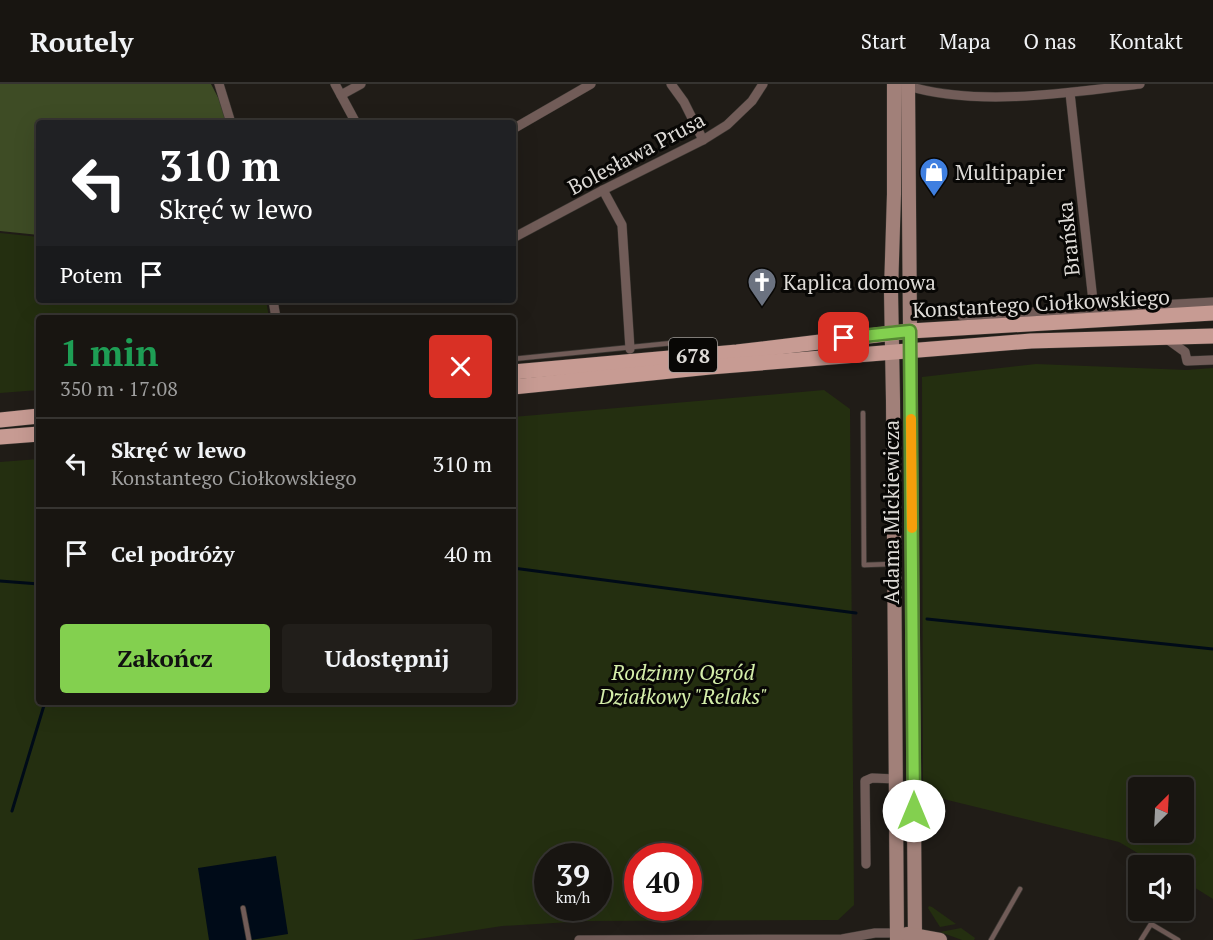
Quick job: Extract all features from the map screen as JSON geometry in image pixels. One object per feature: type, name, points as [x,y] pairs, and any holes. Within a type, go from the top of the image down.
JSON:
[{"type":"main road","name":"Konstantego Ciołkowskiego","points":[[516,372],[737,352],[910,331],[960,322],[1132,319],[1213,313]]},
{"type":"main road","points":[[1131,339],[1124,334],[1124,330],[1127,322],[1132,319]]},
{"type":"main road","points":[[960,322],[952,339],[956,345],[962,347]]},
{"type":"main road","name":"Konstantego Ciołkowskiego","points":[[516,387],[1030,341],[1213,336]]},
{"type":"main road","points":[[844,338],[851,347],[849,353],[844,356]]},
{"type":"main road","points":[[0,420],[36,416]]},
{"type":"main road","points":[[0,437],[36,434]]},
{"type":"street","points":[[219,84],[230,120]]},
{"type":"street","points":[[335,84],[354,120]]},
{"type":"street","points":[[341,95],[361,84]]},
{"type":"street","points":[[516,127],[591,84]]},
{"type":"street","points":[[671,84],[684,102],[703,141]]},
{"type":"street","name":"Bolesława Prusa","points":[[516,236],[603,189],[703,141],[727,125],[752,101],[763,84]]},
{"type":"street","points":[[903,85],[926,91],[999,97],[1070,93],[1140,84]]},
{"type":"street","name":"Adama Mickiewicza","points":[[897,936],[891,291],[903,85]]},
{"type":"street","name":"Brańska","points":[[1070,93],[1094,310]]},
{"type":"street","name":"Adama Mickiewicza","points":[[901,143],[911,351],[915,937]]},
{"type":"street","points":[[603,189],[622,225],[630,349]]},
{"type":"street","points":[[891,291],[896,296],[902,297],[909,290]]},
{"type":"street","name":"Konstantego Ciołkowskiego","points":[[981,321],[1213,302]]},
{"type":"street","points":[[1165,338],[1185,352],[1187,366],[1213,360]]},
{"type":"street","points":[[893,401],[897,396],[903,395],[911,399]]},
{"type":"street","points":[[866,864],[866,781],[872,778],[896,778]]},
{"type":"street","points":[[897,897],[914,897]]},
{"type":"street","points":[[579,940],[844,940],[875,933],[940,940]]},
{"type":"lane","points":[[516,359],[672,343]]},
{"type":"lane","points":[[863,413],[864,566],[895,563]]},
{"type":"lane","points":[[991,940],[1020,889]]},
{"type":"lane","points":[[243,908],[249,940]]},
{"type":"lane","points":[[1141,940],[1151,924],[1178,940]]},
{"type":"green space","points":[[0,84],[211,84],[227,120],[36,120],[36,235],[0,231]]},
{"type":"green space","points":[[0,233],[36,237],[36,303],[266,303],[268,315],[36,315],[36,390],[0,393]]},
{"type":"green space","points":[[1036,364],[1187,370],[1213,368],[1213,899],[1194,887],[1194,855],[1141,855],[1119,842],[923,794],[922,377]]},
{"type":"green space","name":"Rodzinny Ogród Działkowy \"Relaks\"","points":[[824,390],[850,409],[854,905],[838,920],[702,921],[702,843],[624,843],[624,921],[612,921],[612,843],[534,843],[534,921],[587,921],[502,926],[412,940],[0,940],[0,462],[36,459],[36,705],[516,705],[516,417]]},
{"type":"green space","points":[[929,906],[956,924],[940,927],[928,908]]},
{"type":"green space","points":[[961,928],[975,938],[974,940],[962,940],[940,932]]},
{"type":"water","points":[[276,856],[288,934],[251,940],[209,940],[198,868]]},
{"type":"waterway","points":[[516,568],[856,613]]},
{"type":"waterway","points":[[0,581],[36,584]]},
{"type":"waterway","points":[[927,619],[1213,649]]},
{"type":"waterway","points":[[12,811],[44,705]]},
{"type":"slow traffic","points":[[911,419],[912,528]]},
{"type":"place","name":"Multipapier","points":[[934,198]]},
{"type":"place","name":"Kaplica domowa","points":[[762,308]]},
{"type":"route","points":[[844,338],[910,331],[914,811]]}]
